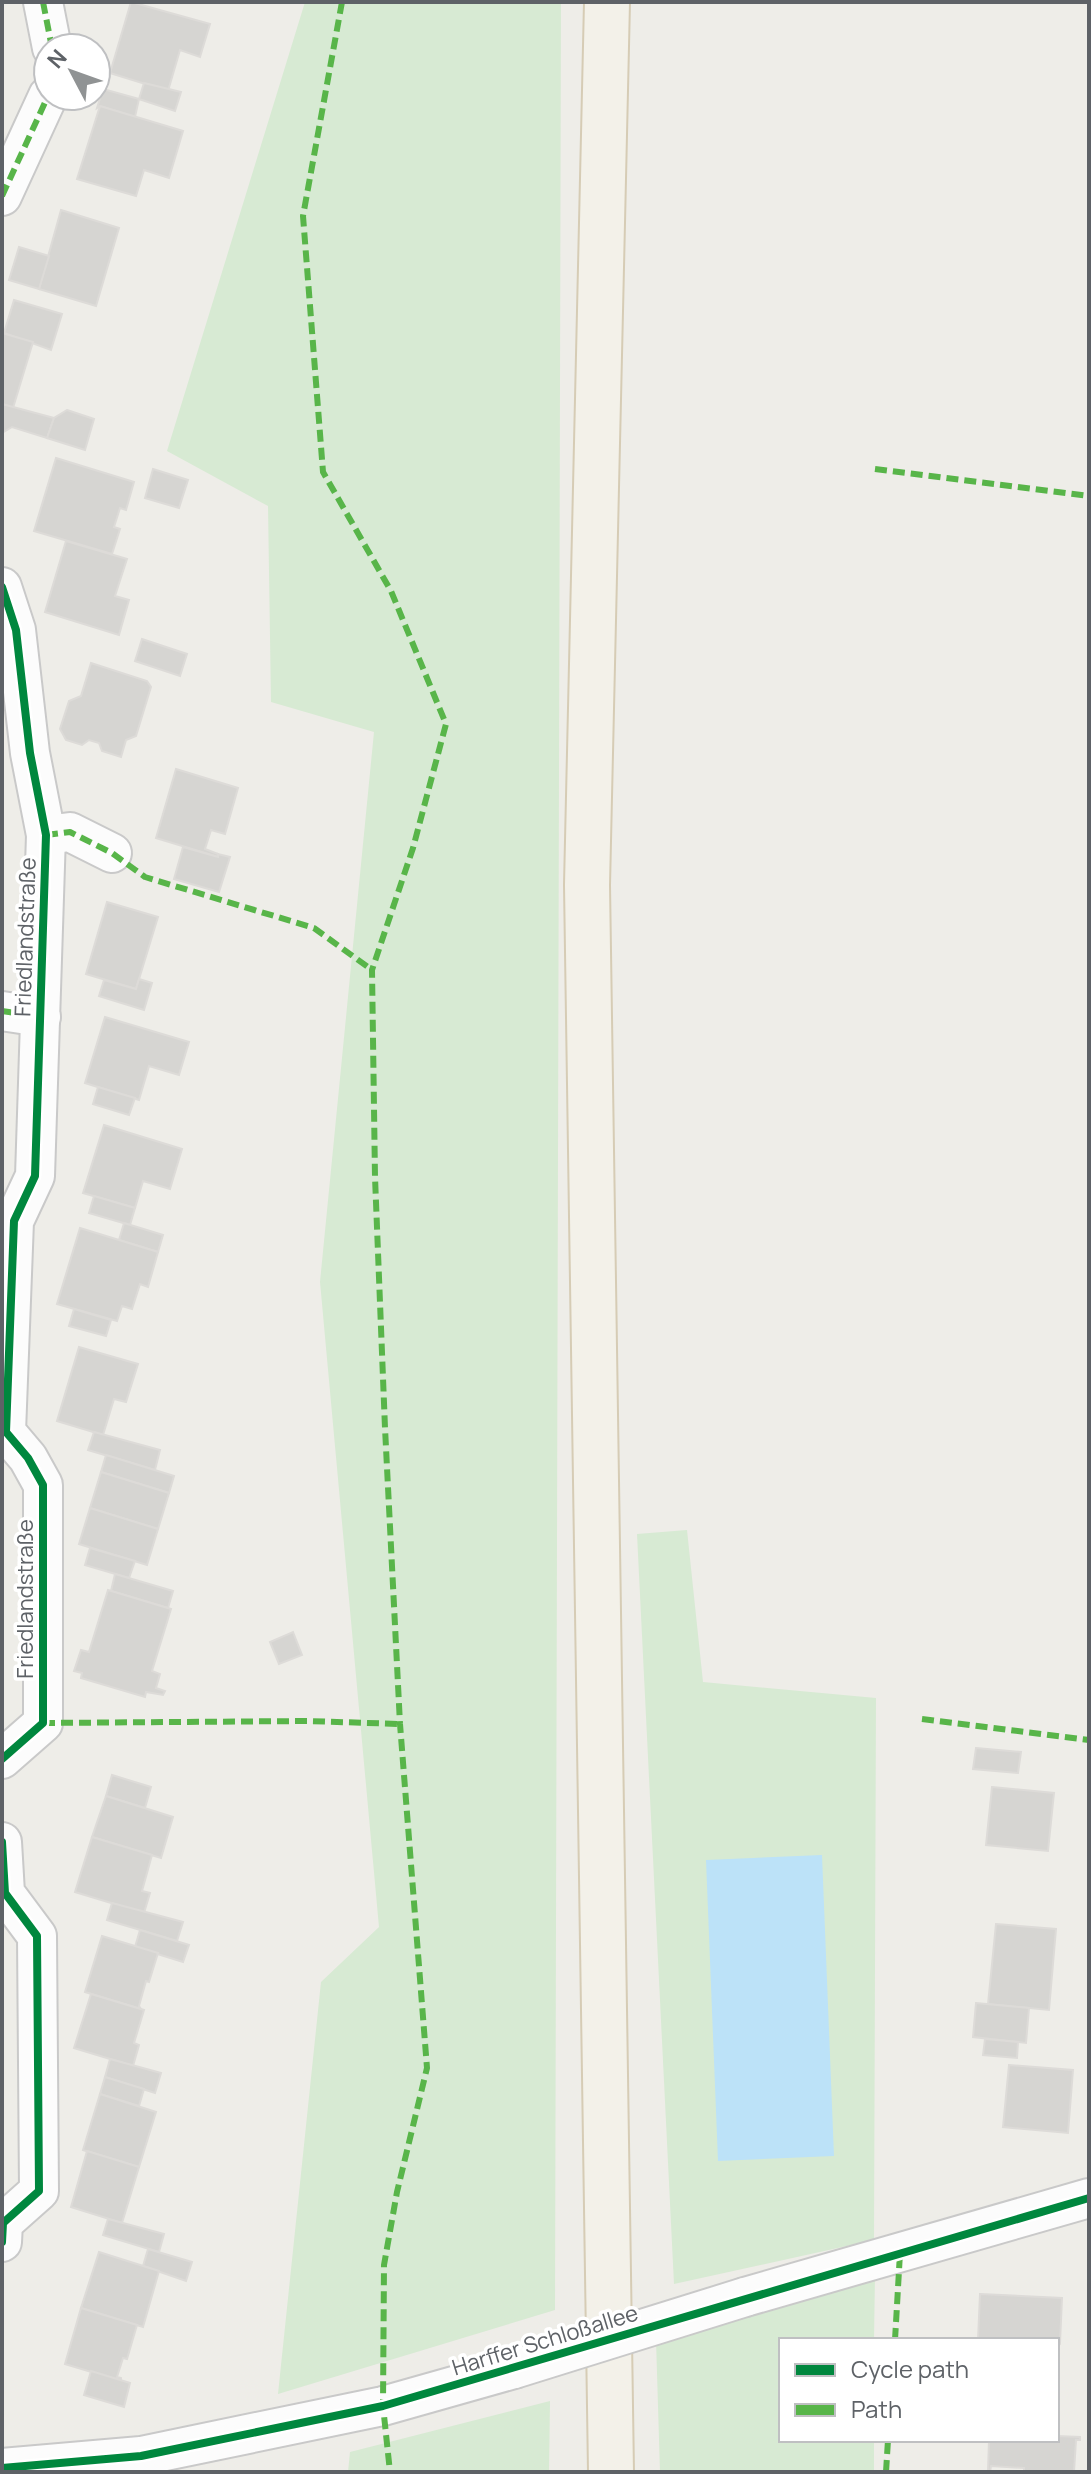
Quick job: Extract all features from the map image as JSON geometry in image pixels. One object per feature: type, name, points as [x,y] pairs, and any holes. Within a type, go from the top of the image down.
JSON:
[{"type":"main road","points":[[607,2],[587,885],[611,2472]]},
{"type":"street","points":[[43,2],[49,32]]},
{"type":"street","points":[[2,196],[41,112]]},
{"type":"street","name":"Friedlandstraße","points":[[2,587],[16,630],[30,753],[46,835],[35,1176],[14,1221],[4,1432],[28,1458],[43,1485],[43,1723],[2,1759]]},
{"type":"street","name":"Friedlandstraße","points":[[46,835],[70,832],[112,853]]},
{"type":"street","name":"Friedlandstraße","points":[[2,1011],[41,1017]]},
{"type":"street","points":[[2,1842],[5,1893],[37,1936],[39,2159],[39,2191],[3,2223],[2,2242]]},
{"type":"street","name":"Harffer Schloßallee","points":[[2,2468],[142,2464],[383,2406],[1089,2198]]},
{"type":"green space","points":[[305,2],[561,2],[555,2310],[278,2394],[321,1982],[379,1927],[320,1282],[374,732],[271,702],[268,506],[167,451]]},
{"type":"green space","points":[[687,1530],[703,1682],[876,1698],[874,2240],[674,2284],[637,1534]]},
{"type":"green space","points":[[875,2275],[874,2338],[779,2338],[779,2442],[874,2442],[874,2472],[660,2472],[656,2340]]},
{"type":"green space","points":[[550,2401],[549,2472],[348,2472],[350,2452]]},
{"type":"water","points":[[822,1855],[834,2156],[718,2161],[706,1860]]},
{"type":"building","points":[[131,2],[210,24],[200,57],[180,50],[168,91],[112,74]]},
{"type":"building","points":[[144,83],[181,92],[175,111],[139,99]]},
{"type":"building","points":[[112,92],[139,99],[135,117],[112,110]]},
{"type":"building","points":[[112,110],[183,131],[169,178],[144,170],[136,196],[77,179],[98,112]]},
{"type":"building","points":[[61,210],[119,228],[96,306],[39,289]]},
{"type":"building","points":[[19,247],[49,256],[39,289],[9,280]]},
{"type":"building","points":[[14,300],[62,314],[51,350],[4,333]]},
{"type":"building","points":[[2,333],[33,342],[13,408],[2,404]]},
{"type":"building","points":[[2,404],[54,418],[47,438],[12,427],[2,433]]},
{"type":"building","points":[[67,410],[94,419],[85,450],[47,438],[54,418]]},
{"type":"building","points":[[56,458],[134,482],[126,510],[120,508],[114,527],[120,529],[112,554],[34,531]]},
{"type":"building","points":[[153,469],[188,480],[179,508],[145,498]]},
{"type":"building","points":[[66,541],[127,559],[115,596],[129,600],[119,635],[45,612]]},
{"type":"building","points":[[142,639],[187,654],[180,676],[135,661]]},
{"type":"building","points":[[91,663],[147,681],[151,687],[136,736],[126,740],[121,757],[102,751],[99,743],[89,740],[82,745],[66,740],[60,729],[69,701],[81,696]]},
{"type":"building","points":[[176,769],[238,788],[225,834],[211,830],[205,849],[218,854],[218,857],[156,838]]},
{"type":"building","points":[[183,847],[218,857],[218,854],[230,857],[219,892],[174,879]]},
{"type":"building","points":[[107,902],[158,917],[136,989],[86,974]]},
{"type":"building","points":[[139,979],[152,983],[144,1010],[99,996],[104,980],[136,989]]},
{"type":"building","points":[[105,1017],[189,1042],[179,1075],[149,1066],[139,1100],[85,1083]]},
{"type":"building","points":[[98,1087],[135,1098],[129,1115],[93,1104]]},
{"type":"building","points":[[104,1125],[182,1149],[170,1189],[143,1181],[135,1208],[83,1193]]},
{"type":"building","points":[[94,1196],[135,1208],[130,1225],[89,1213]]},
{"type":"building","points":[[124,1223],[163,1235],[158,1252],[119,1240]]},
{"type":"building","points":[[80,1228],[158,1252],[148,1287],[140,1284],[132,1309],[122,1306],[117,1321],[57,1304]]},
{"type":"building","points":[[74,1309],[111,1320],[106,1336],[69,1326]]},
{"type":"building","points":[[79,1347],[138,1364],[126,1402],[114,1399],[103,1435],[57,1421]]},
{"type":"building","points":[[94,1432],[160,1450],[155,1470],[88,1450]]},
{"type":"building","points":[[106,1455],[174,1476],[169,1493],[101,1472]]},
{"type":"building","points":[[101,1472],[169,1493],[158,1529],[90,1508]]},
{"type":"building","points":[[90,1508],[158,1529],[147,1565],[79,1544]]},
{"type":"building","points":[[90,1548],[135,1561],[129,1578],[85,1565]]},
{"type":"building","points":[[115,1574],[173,1591],[168,1608],[111,1591]]},
{"type":"building","points":[[108,1590],[171,1609],[152,1671],[160,1674],[156,1688],[165,1691],[163,1695],[146,1692],[145,1697],[81,1678],[82,1673],[74,1671],[81,1650],[89,1652]]},
{"type":"building","points":[[293,1632],[302,1655],[279,1664],[270,1642]]},
{"type":"building","points":[[976,1748],[1021,1752],[1018,1773],[973,1769]]},
{"type":"building","points":[[112,1775],[151,1787],[145,1808],[106,1796]]},
{"type":"building","points":[[992,1787],[1054,1793],[1048,1851],[986,1845]]},
{"type":"building","points":[[106,1796],[173,1817],[161,1858],[92,1837]]},
{"type":"building","points":[[92,1837],[152,1855],[142,1891],[150,1893],[144,1913],[75,1892]]},
{"type":"building","points":[[112,1903],[183,1922],[177,1941],[107,1920]]},
{"type":"building","points":[[996,1924],[1056,1929],[1049,2010],[988,2004]]},
{"type":"building","points":[[140,1930],[189,1945],[183,1962],[135,1947]]},
{"type":"building","points":[[102,1936],[158,1953],[149,1982],[146,1981],[139,2006],[141,2009],[85,1992]]},
{"type":"building","points":[[91,1994],[144,2010],[134,2043],[139,2045],[133,2066],[74,2048]]},
{"type":"building","points":[[976,2003],[1029,2008],[1026,2043],[973,2037]]},
{"type":"building","points":[[985,2039],[1018,2042],[1017,2058],[983,2055]]},
{"type":"building","points":[[110,2059],[161,2073],[155,2093],[105,2077]]},
{"type":"building","points":[[1009,2065],[1073,2070],[1068,2133],[1003,2127]]},
{"type":"building","points":[[105,2077],[144,2089],[139,2106],[100,2094]]},
{"type":"building","points":[[100,2094],[156,2112],[139,2167],[83,2150]]},
{"type":"building","points":[[87,2151],[139,2167],[122,2223],[71,2207]]},
{"type":"building","points":[[108,2219],[164,2234],[159,2252],[103,2235]]},
{"type":"building","points":[[148,2249],[192,2262],[186,2281],[143,2266]]},
{"type":"building","points":[[99,2252],[159,2271],[143,2327],[81,2308]]},
{"type":"building","points":[[980,2294],[1062,2298],[1060,2343],[1059,2338],[978,2338]]},
{"type":"building","points":[[81,2308],[137,2325],[127,2359],[123,2358],[117,2377],[121,2381],[65,2364]]},
{"type":"building","points":[[91,2371],[130,2383],[124,2407],[84,2395]]},
{"type":"building","points":[[1059,2436],[1080,2437],[1076,2440],[1074,2472],[1024,2472],[1024,2468],[991,2466],[988,2472],[989,2442],[1059,2442]]},
{"type":"marked path","points":[[43,2],[49,32]]},
{"type":"marked path","points":[[342,2],[303,216],[323,472],[391,591],[446,724],[413,848],[372,970],[375,1177],[385,1428],[400,1724],[427,2068],[397,2192],[384,2265],[383,2406],[390,2472]]},
{"type":"marked path","points":[[2,196],[41,112]]},
{"type":"marked path","points":[[875,469],[1089,496]]},
{"type":"marked path","points":[[46,835],[70,832],[112,853],[145,877],[314,928],[372,970]]},
{"type":"marked path","points":[[2,1011],[41,1017]]},
{"type":"marked path","points":[[922,1719],[1089,1740]]},
{"type":"marked path","points":[[43,1723],[308,1721],[400,1724]]},
{"type":"marked path","points":[[895,2338],[900,2253]]},
{"type":"marked path","points":[[886,2472],[888,2442]]},
{"type":"cycle path","points":[[2,587],[16,630],[30,753],[46,835],[35,1176],[14,1221],[6,1432],[28,1458],[43,1485],[43,1723],[2,1759]]},
{"type":"cycle path","points":[[2,1842],[5,1893],[37,1936],[39,2191],[3,2223],[2,2242]]},
{"type":"cycle path","points":[[2,2468],[141,2456],[383,2406],[1089,2198]]}]
